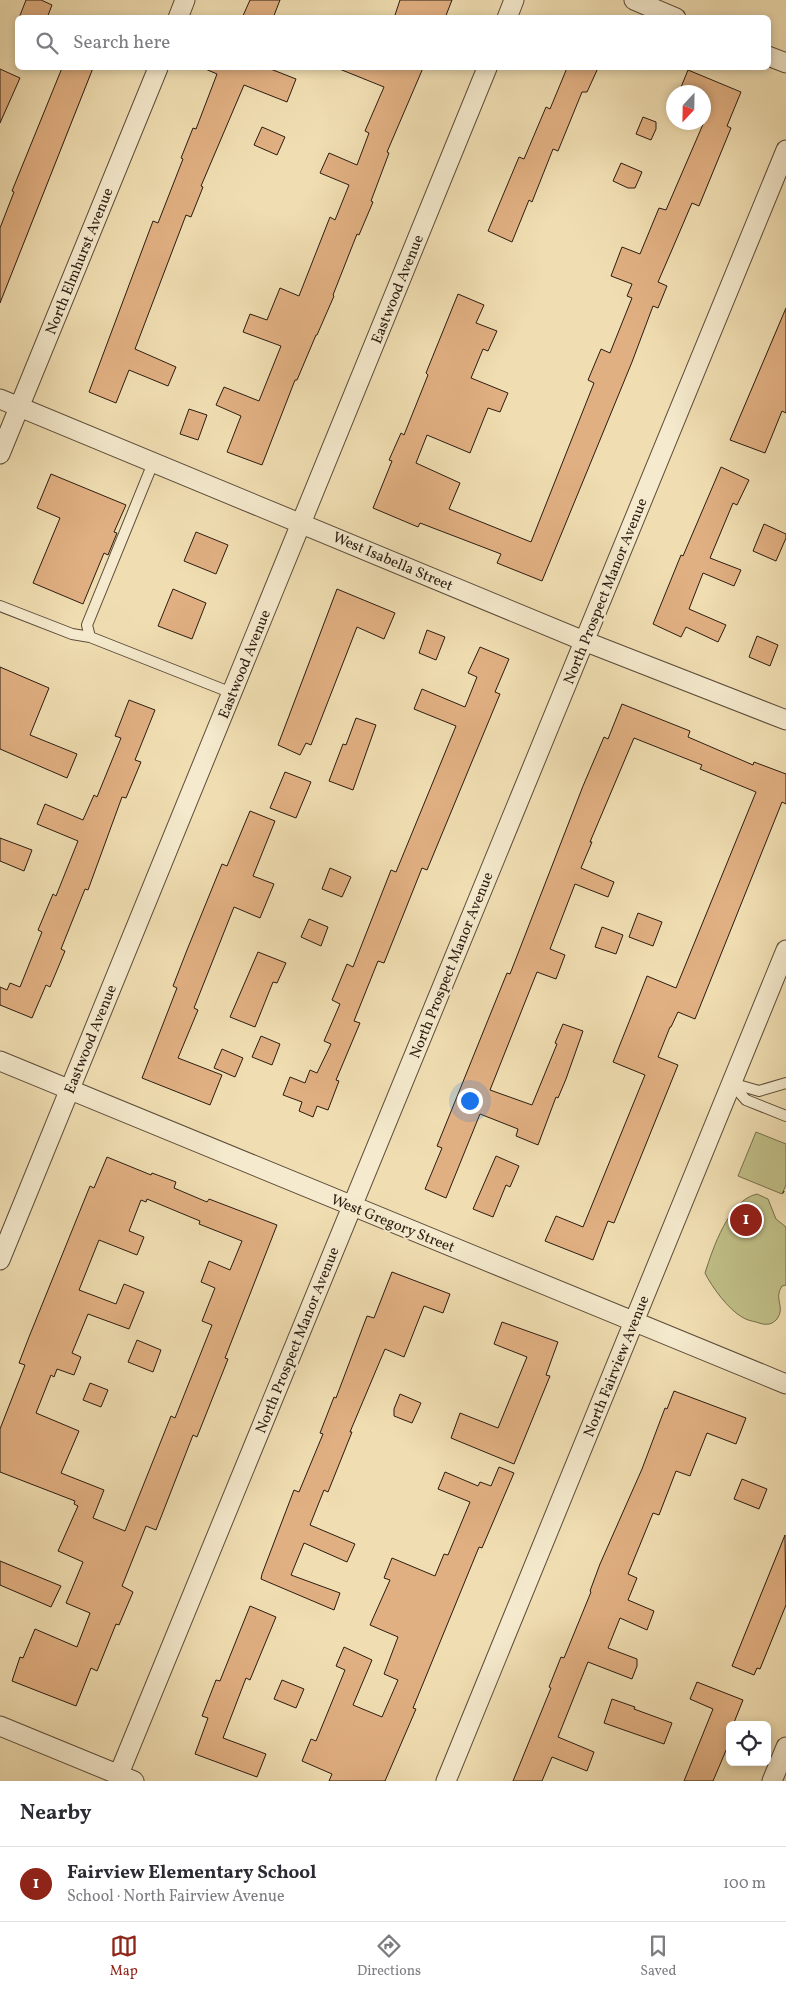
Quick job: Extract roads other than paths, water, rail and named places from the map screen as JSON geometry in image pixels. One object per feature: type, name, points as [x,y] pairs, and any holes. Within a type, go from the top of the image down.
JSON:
[{"type":"street","points":[[179,15],[185,0]]},
{"type":"street","points":[[508,15],[514,0]]},
{"type":"street","points":[[634,0],[669,15]]},
{"type":"street","points":[[771,57],[786,63]]},
{"type":"street","name":"North Elmhurst Avenue","points":[[0,454],[157,70]]},
{"type":"street","name":"Eastwood Avenue","points":[[0,1260],[486,70]]},
{"type":"street","name":"North Prospect Manor Avenue","points":[[123,1779],[352,1206],[786,150]]},
{"type":"street","name":"West Isabella Street","points":[[0,399],[584,641],[786,720]]},
{"type":"street","name":"North Fairview Avenue","points":[[446,1781],[786,950]]},
{"type":"street","name":"West Gregory Street","points":[[0,1061],[786,1384]]},
{"type":"street","points":[[0,1726],[123,1779]]},
{"type":"street","points":[[772,1781],[786,1747]]},
{"type":"lane","points":[[90,637],[87,625],[153,463]]},
{"type":"lane","points":[[0,606],[72,634],[90,637],[232,693]]},
{"type":"lane","points":[[731,1083],[759,1091],[786,1083]]},
{"type":"lane","points":[[731,1083],[746,1100],[786,1116]]},
{"type":"place","name":"Fairview Elementary School","points":[[746,1220]]}]
